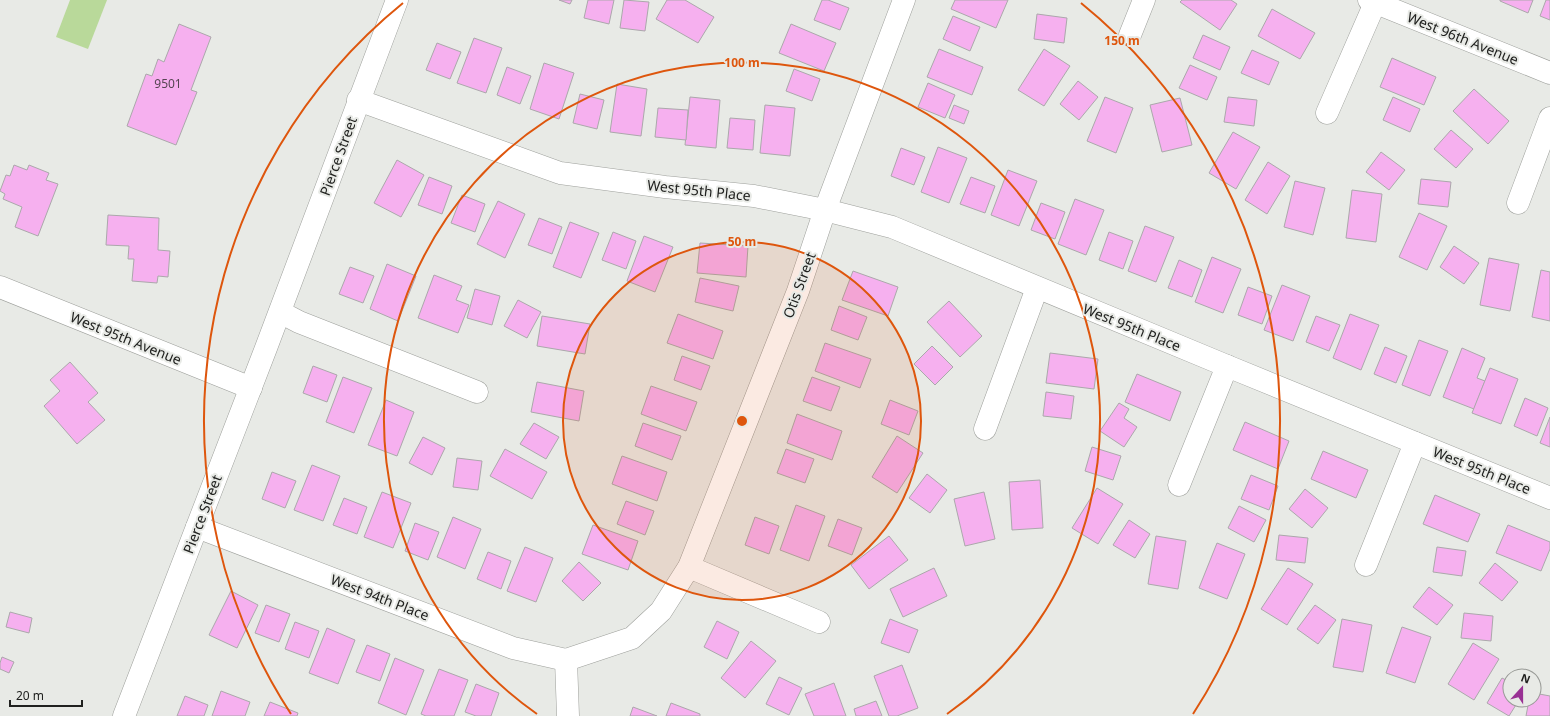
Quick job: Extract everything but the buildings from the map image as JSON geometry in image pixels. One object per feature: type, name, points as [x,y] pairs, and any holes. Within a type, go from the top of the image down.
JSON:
[{"type":"street","name":"Pierce Street","points":[[124,716],[280,312],[358,100],[397,0]]},
{"type":"street","name":"Otis Street","points":[[566,660],[632,638],[661,611],[689,567],[798,291],[825,210],[904,0]]},
{"type":"street","points":[[1130,35],[1144,0]]},
{"type":"street","name":"West 96th Avenue","points":[[1327,113],[1372,1],[1550,73]]},
{"type":"street","name":"West 95th Place","points":[[358,100],[560,173],[665,187],[754,196],[825,210],[892,227],[1550,498]]},
{"type":"street","points":[[1518,203],[1550,118]]},
{"type":"street","name":"West 95th Avenue","points":[[0,287],[251,388]]},
{"type":"street","points":[[985,429],[1037,288]]},
{"type":"street","points":[[280,312],[299,322],[477,392]]},
{"type":"street","points":[[1179,485],[1227,366]]},
{"type":"street","name":"West 95th Place","points":[[1366,565],[1415,443]]},
{"type":"street","name":"West 94th Place","points":[[197,527],[513,648],[566,660]]},
{"type":"street","points":[[689,567],[819,622]]},
{"type":"street","points":[[566,660],[568,716]]},
{"type":"green space","points":[[70,0],[107,0],[88,49],[56,37]]}]
